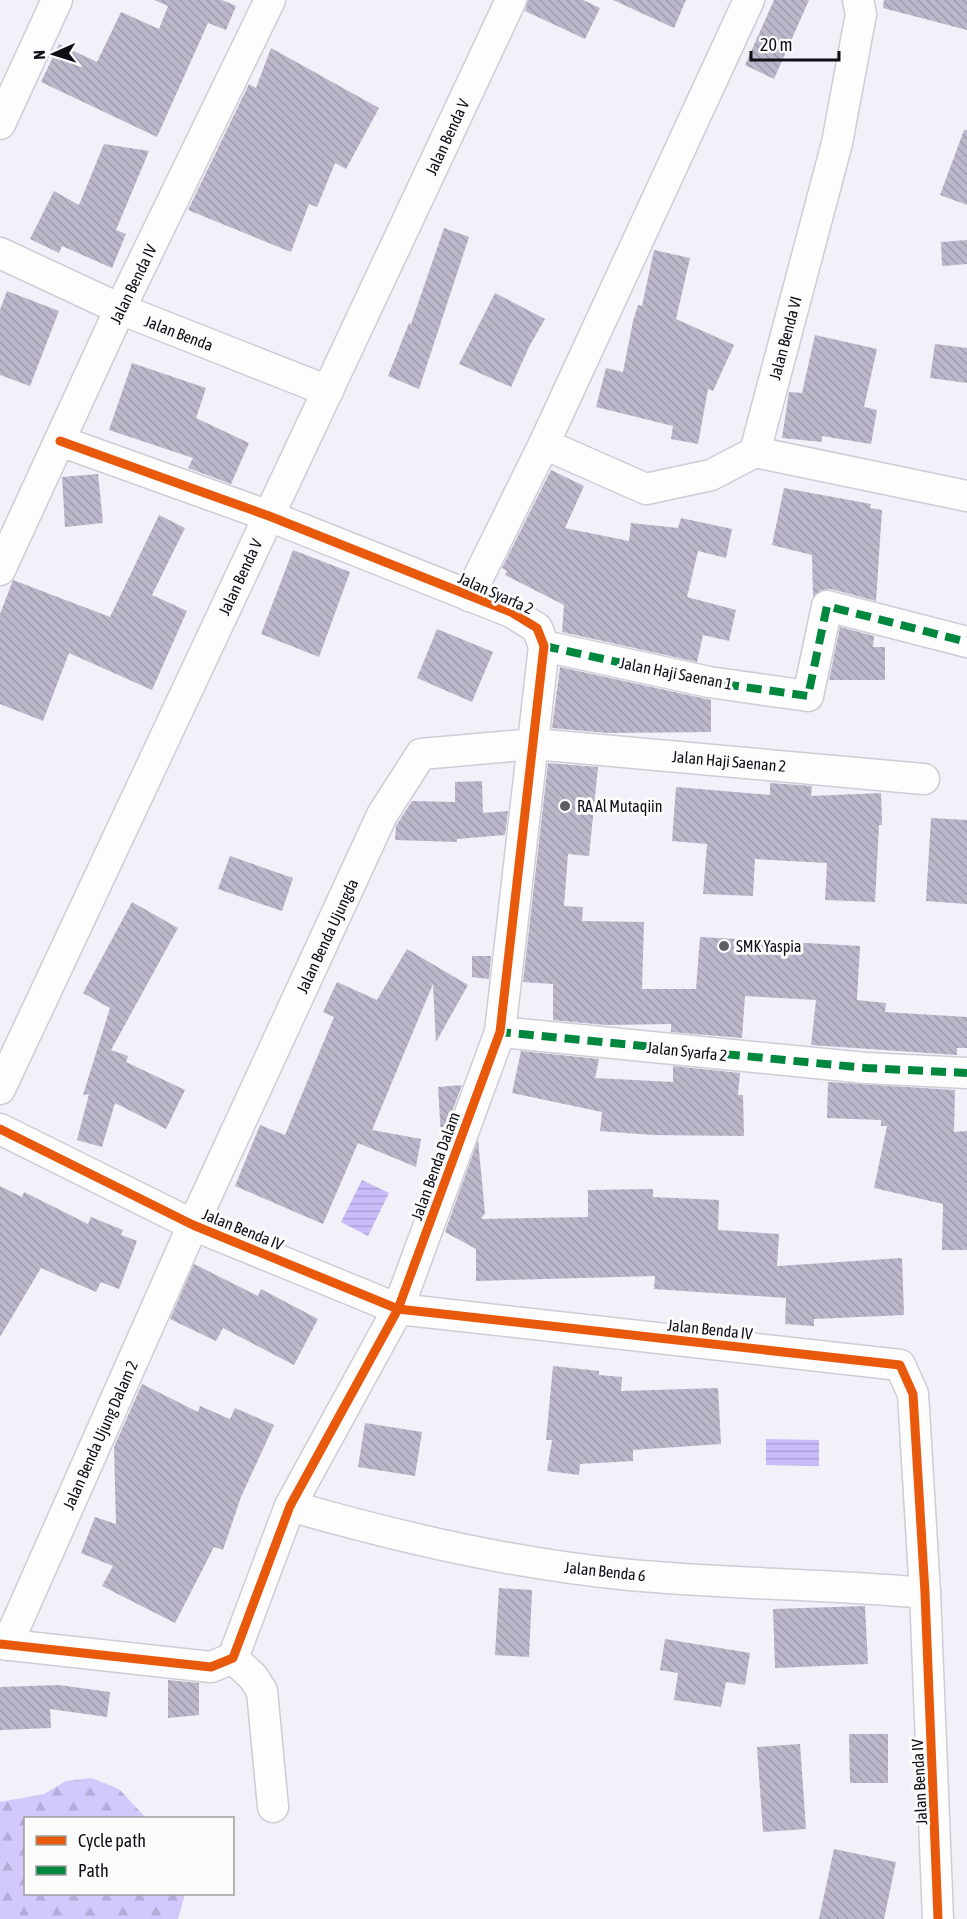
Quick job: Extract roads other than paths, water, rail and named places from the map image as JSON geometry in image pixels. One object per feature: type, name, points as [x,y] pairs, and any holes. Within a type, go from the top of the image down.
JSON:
[{"type":"street","points":[[0,124],[57,0]]},
{"type":"street","name":"Jalan Benda IV","points":[[0,570],[120,309],[270,0]]},
{"type":"street","name":"Jalan Benda V","points":[[0,1089],[511,0]]},
{"type":"street","points":[[469,596],[543,444],[748,0]]},
{"type":"street","name":"Jalan Benda VI","points":[[755,452],[837,143],[864,5]]},
{"type":"street","name":"Jalan Benda","points":[[0,253],[120,309],[328,391]]},
{"type":"street","name":"Jalan Syarfa 2","points":[[60,441],[269,516],[511,612],[537,628],[544,646]]},
{"type":"street","points":[[543,444],[646,489],[711,475],[755,452],[967,496]]},
{"type":"street","name":"Jalan Haji Saenan 1","points":[[544,646],[709,682],[808,696],[827,606],[967,642]]},
{"type":"street","points":[[500,1032],[544,646]]},
{"type":"street","name":"Jalan Haji Saenan 2","points":[[534,744],[924,779]]},
{"type":"street","name":"Jalan Benda Ujungda","points":[[193,1225],[382,815],[421,754],[534,744]]},
{"type":"street","name":"Jalan Syarfa 2","points":[[500,1032],[866,1068],[967,1073]]},
{"type":"street","name":"Jalan Benda Dalam","points":[[232,1658],[290,1506],[398,1309],[500,1032]]},
{"type":"street","name":"Jalan Benda IV","points":[[0,1128],[193,1225],[398,1309],[900,1365],[913,1394],[926,1593],[938,1919]]},
{"type":"street","name":"Jalan Benda Ujung Dalam 2","points":[[4,1644],[193,1225]]},
{"type":"street","name":"Jalan Benda 6","points":[[290,1506],[440,1546],[543,1564],[736,1584],[926,1593]]},
{"type":"street","points":[[4,1644],[211,1666],[232,1658],[253,1677],[262,1691],[273,1808]]},
{"type":"place","name":"RA Al Mutaqiin","points":[[565,806]]},
{"type":"place","name":"SMK Yaspia","points":[[724,946]]}]
